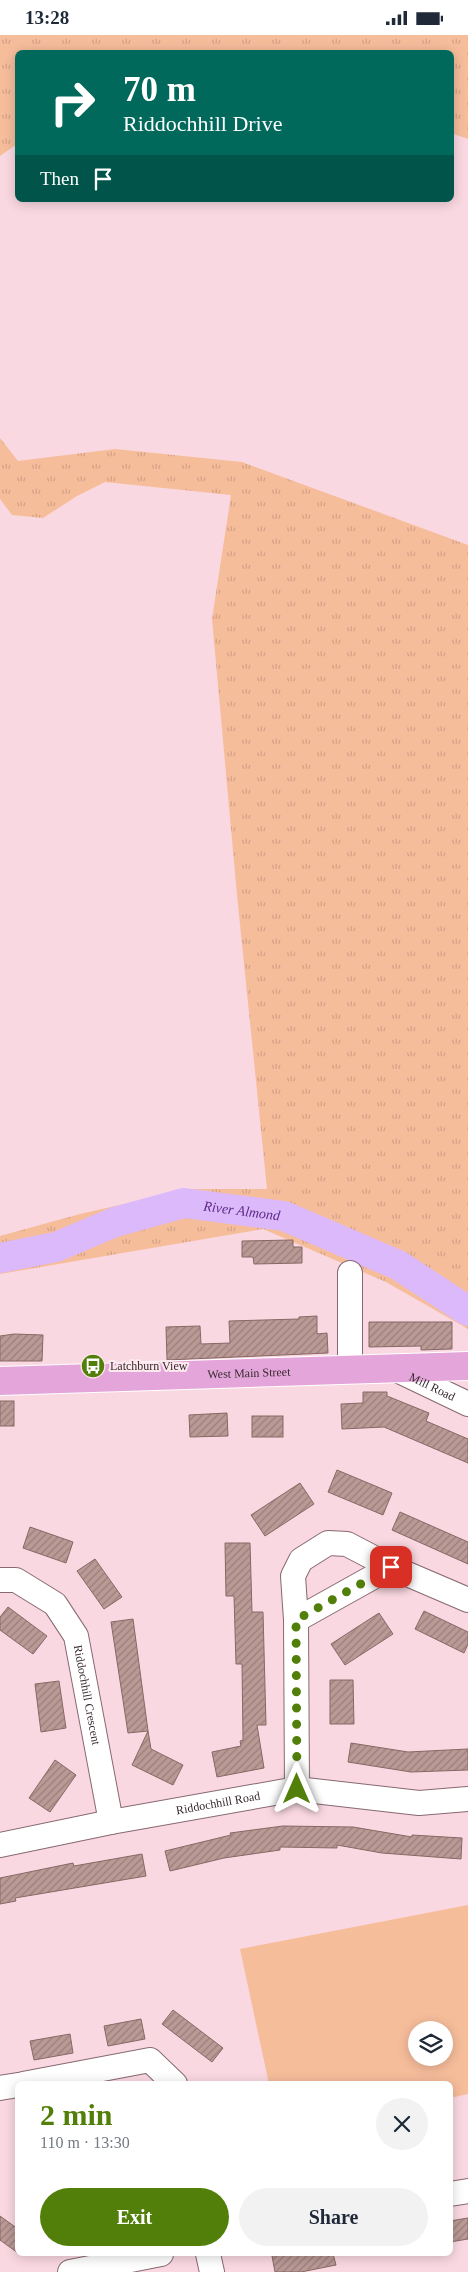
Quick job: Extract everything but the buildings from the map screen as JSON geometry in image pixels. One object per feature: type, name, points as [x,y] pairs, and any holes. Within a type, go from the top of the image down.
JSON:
[{"type":"main road","name":"West Main Street","points":[[0,1381],[397,1370],[468,1366]]},
{"type":"street","points":[[350,1273],[350,1371]]},
{"type":"street","name":"Mill Road","points":[[397,1370],[468,1404]]},
{"type":"street","points":[[297,1789],[296,1620],[293,1575],[301,1560],[328,1543],[347,1544],[391,1567],[468,1600]]},
{"type":"street","points":[[296,1620],[391,1567]]},
{"type":"street","name":"Riddochhill Crescent","points":[[0,1580],[16,1580],[55,1604],[76,1636],[110,1822]]},
{"type":"street","name":"Riddochhill Road","points":[[0,1845],[110,1822],[297,1789],[419,1803],[468,1799]]},
{"type":"street","points":[[38,2081],[150,2059],[172,2081]]},
{"type":"street","points":[[0,2088],[15,2086]]},
{"type":"street","points":[[453,2194],[468,2191]]},
{"type":"street","points":[[70,2272],[152,2256]]},
{"type":"street","points":[[208,2256],[212,2272]]},
{"type":"green space","points":[[0,35],[468,35],[468,139],[454,134],[454,50],[15,50],[15,145],[0,156]]},
{"type":"green space","points":[[0,438],[18,461],[115,449],[242,462],[468,545],[468,1329],[386,1282],[263,1229],[0,1274],[0,1236],[80,1214],[190,1189],[267,1189],[237,895],[212,619],[231,495],[105,482],[77,496],[43,518],[12,515],[0,499]]},
{"type":"green space","points":[[468,1905],[468,2094],[453,2097],[453,2081],[268,2081],[240,1949]]},
{"type":"waterway","name":"River Almond","points":[[0,1258],[56,1247],[115,1222],[184,1203],[284,1216],[398,1265],[468,1311]]},
{"type":"place","name":"Latchburn View","points":[[93,1366]]},
{"type":"route","points":[[297,1789],[296,1620],[391,1567]]}]
